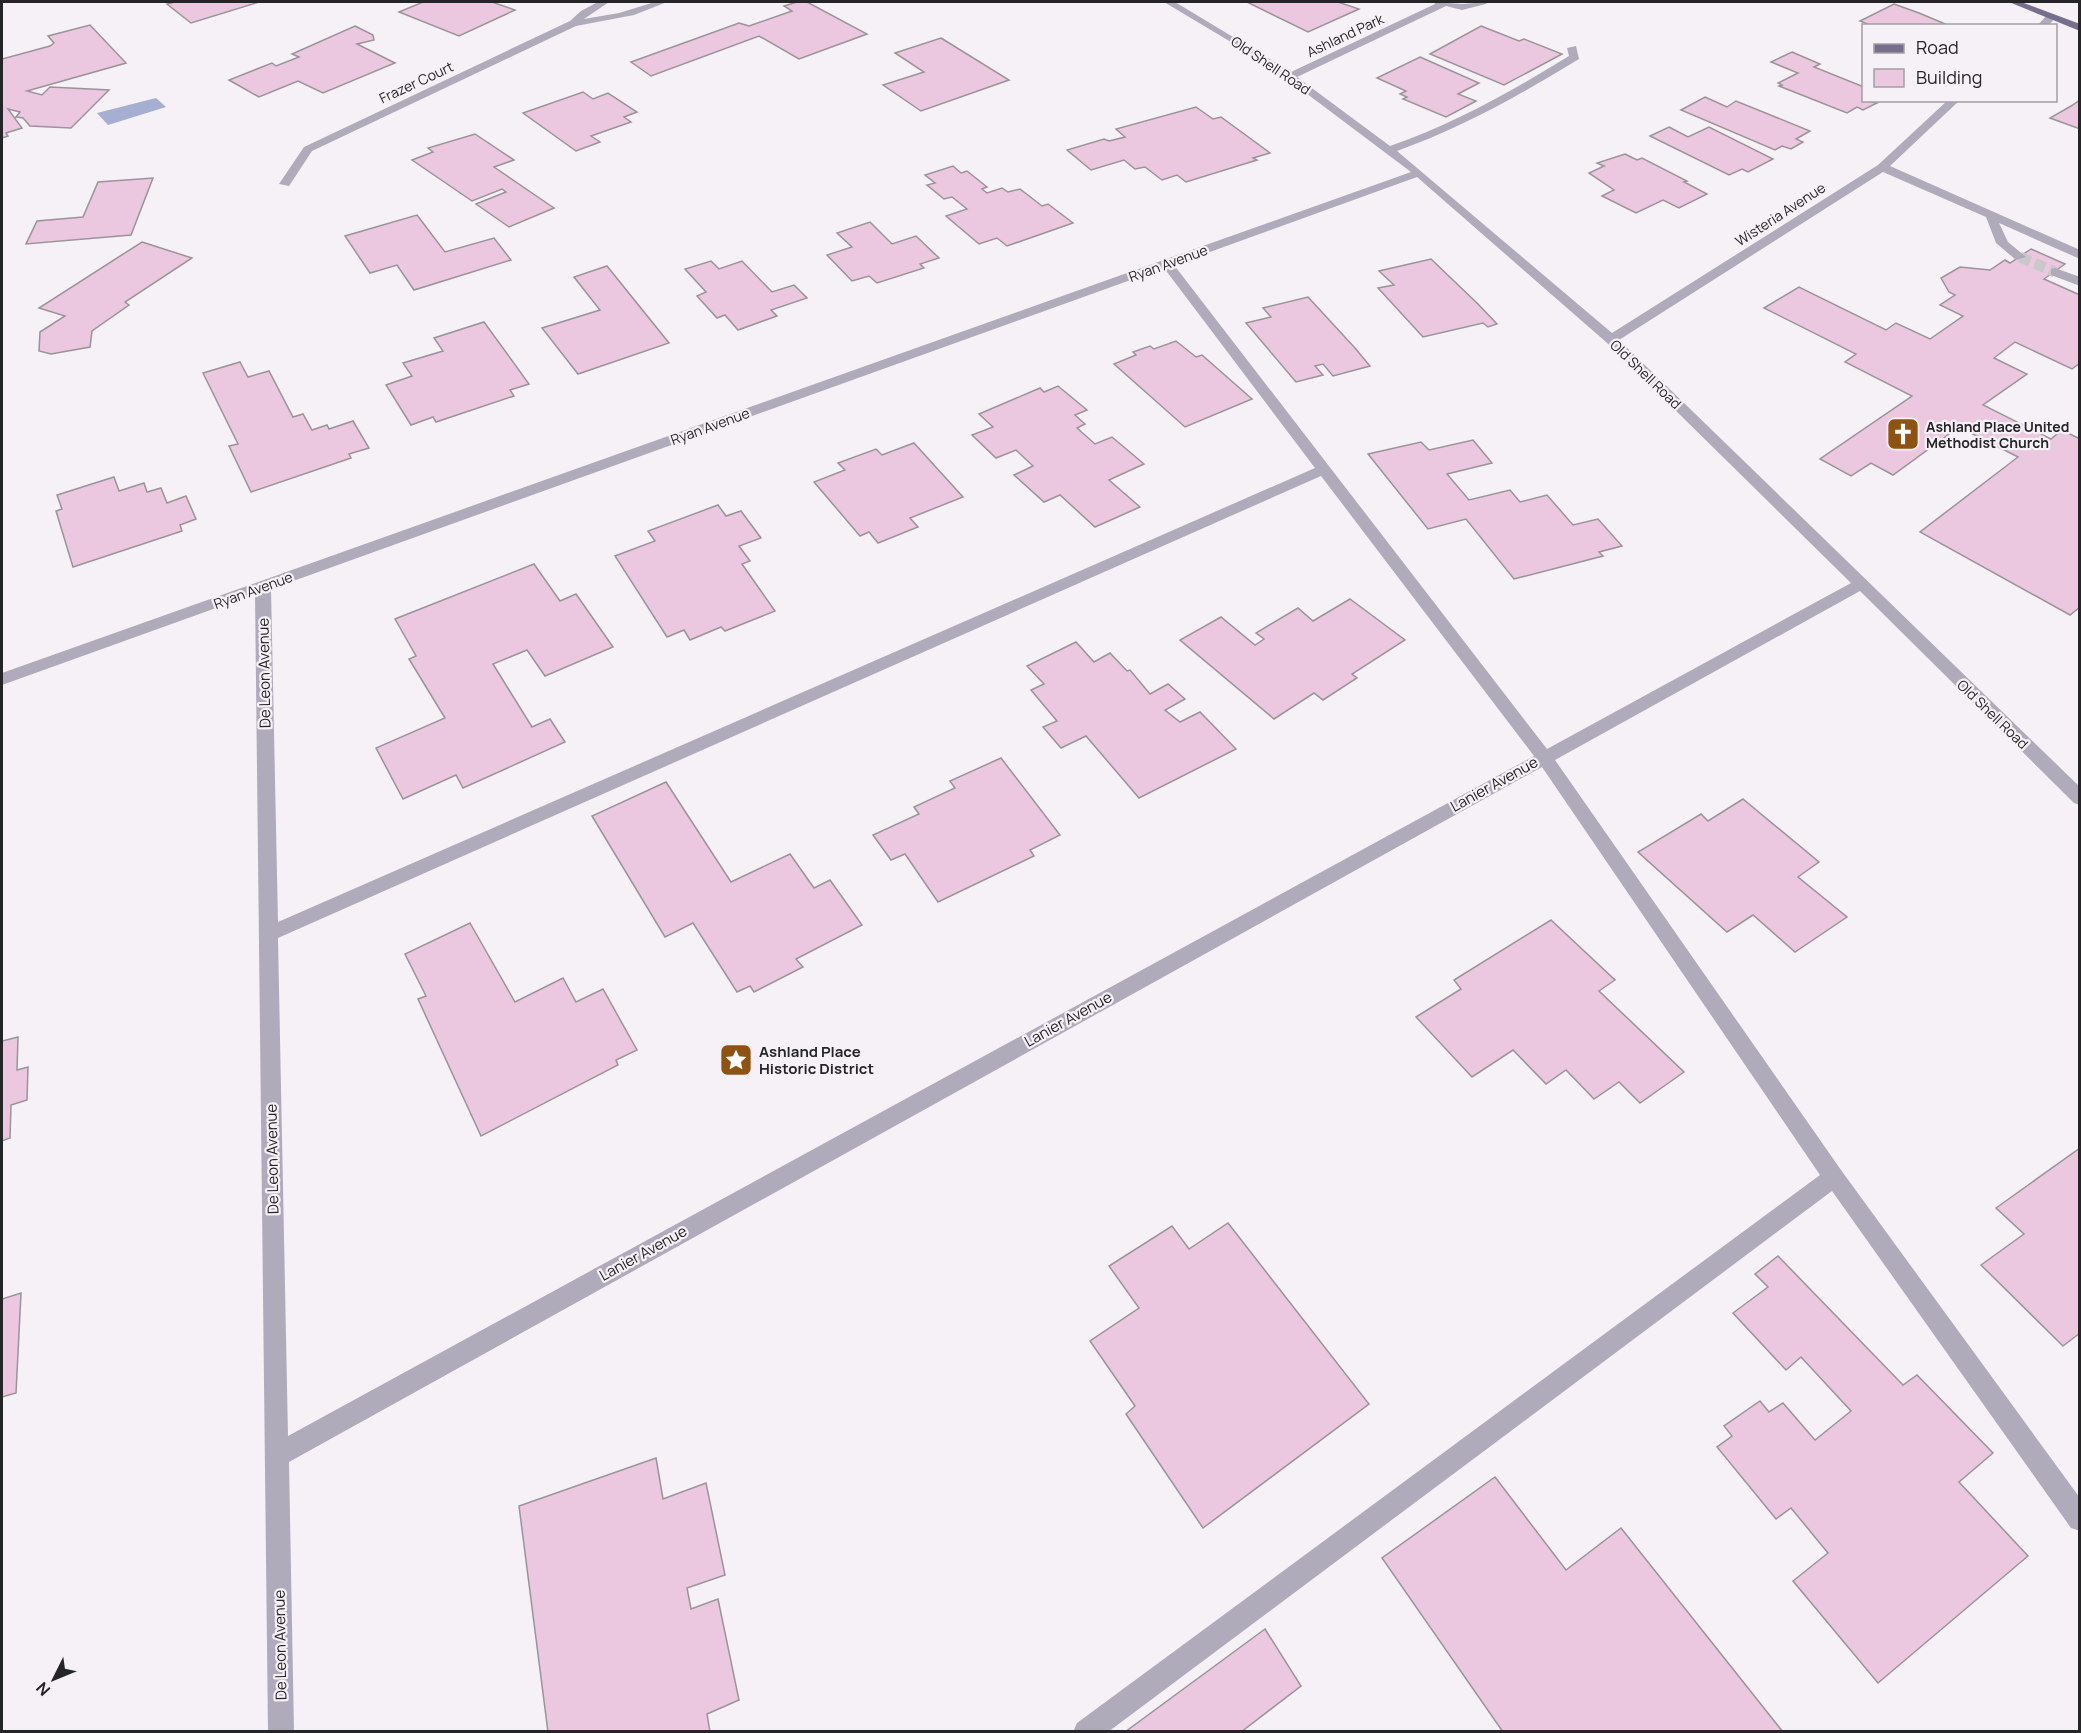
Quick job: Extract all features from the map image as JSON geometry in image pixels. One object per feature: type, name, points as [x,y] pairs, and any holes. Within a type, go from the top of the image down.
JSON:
[{"type":"main road","points":[[2014,2],[2079,28]]},
{"type":"street","name":"Frazer Court","points":[[285,184],[308,150],[574,23],[584,13],[604,2]]},
{"type":"street","name":"Frazer Court","points":[[574,23],[603,21],[639,12],[662,2]]},
{"type":"street","name":"Old Shell Road","points":[[1169,2],[1270,61],[1389,150],[1419,173],[1611,339],[2079,798]]},
{"type":"street","name":"Ashland Park","points":[[1290,76],[1441,3],[1462,7],[1483,2]]},
{"type":"street","points":[[2044,24],[2052,17]]},
{"type":"street","points":[[1389,150],[1427,138],[1522,87],[1575,57],[1572,48]]},
{"type":"street","name":"Wisteria Avenue","points":[[1611,339],[1882,166],[1953,102]]},
{"type":"street","points":[[1882,166],[2079,255]]},
{"type":"street","name":"Ryan Avenue","points":[[2,679],[1419,173]]},
{"type":"street","points":[[1991,215],[1994,233],[2002,246],[2020,257]]},
{"type":"street","points":[[1167,264],[1544,757],[1834,1177],[2079,1519]]},
{"type":"street","points":[[2055,272],[2079,282]]},
{"type":"street","points":[[268,934],[1324,469]]},
{"type":"street","name":"Lanier Avenue","points":[[277,1455],[1861,584]]},
{"type":"street","name":"De Leon Avenue","points":[[263,586],[281,1731]]},
{"type":"street","points":[[1086,1731],[1834,1177]]},
{"type":"water","points":[[156,98],[166,107],[108,125],[97,113]]},
{"type":"building","points":[[175,2],[259,2],[191,23],[167,4]]},
{"type":"building","points":[[423,2],[492,2],[515,10],[459,36],[399,12]]},
{"type":"building","points":[[807,2],[867,34],[799,59],[759,36],[651,76],[631,62],[739,23],[749,26],[792,11],[784,6]]},
{"type":"building","points":[[1247,2],[1338,2],[1359,9],[1308,32]]},
{"type":"building","points":[[1894,4],[1945,24],[1867,24],[1860,21]]},
{"type":"building","points":[[90,25],[126,63],[27,91],[42,95],[50,87],[109,90],[71,128],[30,126],[23,118],[16,117],[20,112],[8,109],[22,128],[6,133],[8,136],[2,138],[2,59],[50,46],[54,43],[48,36]]},
{"type":"building","points":[[355,26],[373,35],[374,40],[357,44],[395,63],[323,93],[298,81],[259,97],[229,80],[272,63],[276,66],[299,57],[292,54]]},
{"type":"building","points":[[1481,26],[1562,54],[1504,85],[1430,54]]},
{"type":"building","points":[[941,38],[1009,80],[921,111],[883,85],[924,72],[895,53]]},
{"type":"building","points":[[1792,52],[1820,64],[1814,67],[1862,86],[1862,102],[1877,103],[1863,110],[1857,107],[1847,113],[1779,86],[1782,85],[1778,83],[1798,73],[1771,62]]},
{"type":"building","points":[[1420,57],[1479,83],[1458,94],[1476,101],[1446,117],[1403,99],[1407,97],[1400,94],[1406,91],[1377,78]]},
{"type":"building","points":[[583,92],[593,99],[608,93],[637,112],[624,117],[631,122],[591,136],[600,142],[576,151],[523,113]]},
{"type":"building","points":[[1705,97],[1727,107],[1736,101],[1810,131],[1796,139],[1803,142],[1791,149],[1782,146],[1775,150],[1681,110]]},
{"type":"building","points":[[2080,100],[2080,129],[2050,118],[2071,106]]},
{"type":"building","points":[[1196,107],[1213,119],[1221,117],[1270,153],[1253,158],[1257,160],[1186,182],[1177,175],[1162,180],[1145,167],[1135,169],[1124,160],[1091,170],[1067,150],[1104,139],[1109,141],[1125,137],[1116,129]]},
{"type":"building","points":[[1669,127],[1688,137],[1709,127],[1773,159],[1748,172],[1742,169],[1729,175],[1650,136]]},
{"type":"building","points":[[475,134],[514,160],[494,167],[554,208],[509,227],[476,204],[506,192],[502,189],[472,201],[412,160],[433,152],[428,148]]},
{"type":"building","points":[[1625,154],[1637,160],[1642,158],[1707,194],[1679,208],[1663,200],[1636,213],[1602,196],[1614,190],[1589,173],[1604,166],[1597,163]]},
{"type":"building","points":[[953,166],[961,173],[967,171],[987,187],[982,189],[987,193],[1002,188],[1008,192],[1020,189],[1042,206],[1048,204],[1073,223],[1007,246],[997,238],[979,244],[946,216],[967,209],[952,197],[944,199],[927,185],[935,183],[925,175]]},
{"type":"building","points":[[153,178],[131,235],[26,244],[37,221],[83,217],[98,182]]},
{"type":"building","points":[[417,215],[445,252],[494,238],[511,260],[414,290],[397,265],[370,273],[345,236]]},
{"type":"building","points":[[870,222],[892,244],[916,236],[939,258],[920,264],[924,268],[877,283],[869,276],[852,281],[827,255],[852,247],[837,233]]},
{"type":"building","points":[[142,242],[192,258],[125,302],[129,305],[92,331],[90,347],[51,354],[39,351],[40,332],[65,316],[39,308]]},
{"type":"building","name":"Ashland Place United Methodist Church","points":[[2031,249],[2065,264],[2044,279],[2080,295],[2080,363],[2072,369],[2015,342],[1994,358],[2027,374],[1983,405],[2051,439],[2062,430],[2080,439],[2080,607],[2070,615],[1920,532],[2018,457],[1959,427],[1893,475],[1871,463],[1851,476],[1820,459],[1912,396],[1845,362],[1856,354],[1764,308],[1799,287],[1886,330],[1896,323],[1930,339],[1963,316],[1940,305],[1955,295],[1949,292],[1941,278],[1960,267],[1990,270],[2005,260],[2010,263]]},
{"type":"building","points":[[1431,259],[1497,324],[1488,327],[1483,323],[1423,337],[1378,288],[1394,285],[1379,271]]},
{"type":"building","points":[[711,261],[719,269],[742,261],[772,292],[794,285],[807,298],[771,310],[777,316],[738,330],[725,315],[717,318],[697,296],[706,292],[685,269]]},
{"type":"building","points":[[607,266],[669,343],[578,374],[542,328],[600,310],[574,277]]},
{"type":"building","points":[[1308,297],[1370,366],[1333,376],[1323,364],[1315,366],[1323,375],[1296,382],[1246,323],[1271,317],[1263,308]]},
{"type":"building","points":[[484,322],[529,384],[510,390],[514,396],[436,422],[433,417],[411,425],[386,385],[412,376],[403,363],[443,351],[434,338]]},
{"type":"building","points":[[1176,341],[1196,357],[1202,355],[1252,399],[1185,427],[1114,364],[1136,355],[1133,352],[1150,346],[1154,349]]},
{"type":"building","points":[[240,362],[248,377],[269,371],[293,417],[303,414],[312,430],[327,425],[329,429],[353,421],[369,448],[349,454],[351,458],[251,492],[229,446],[238,444],[203,373]]},
{"type":"building","points":[[1058,386],[1087,410],[1075,415],[1085,424],[1077,428],[1095,444],[1112,437],[1144,464],[1109,480],[1140,507],[1095,527],[1060,495],[1044,502],[1014,475],[1033,466],[1016,450],[996,458],[972,435],[993,427],[979,414],[1040,388],[1044,392]]},
{"type":"building","points":[[1473,440],[1492,463],[1447,474],[1469,500],[1510,490],[1520,502],[1547,495],[1573,525],[1598,519],[1622,546],[1599,552],[1603,556],[1514,579],[1466,519],[1428,529],[1368,454],[1421,442],[1429,450]]},
{"type":"building","points":[[914,443],[963,497],[910,518],[918,527],[878,543],[869,532],[860,536],[814,482],[845,470],[838,463],[876,449],[882,455]]},
{"type":"building","points":[[114,477],[119,491],[144,483],[147,492],[161,488],[167,503],[186,496],[196,519],[180,525],[182,531],[73,567],[56,511],[62,509],[57,495]]},
{"type":"building","points":[[718,505],[726,516],[741,511],[761,538],[739,546],[750,561],[742,564],[775,611],[725,631],[721,627],[690,640],[684,630],[667,637],[615,556],[655,541],[648,531]]},
{"type":"building","points":[[534,564],[560,601],[576,594],[613,647],[545,676],[527,650],[493,664],[532,727],[550,719],[565,742],[463,788],[456,775],[403,799],[376,748],[445,718],[409,659],[416,656],[395,619]]},
{"type":"building","points":[[1350,599],[1405,640],[1352,674],[1357,678],[1323,700],[1314,693],[1274,719],[1180,640],[1221,617],[1255,645],[1264,639],[1256,633],[1298,608],[1313,621]]},
{"type":"building","points":[[1076,642],[1094,662],[1110,653],[1127,671],[1130,670],[1150,694],[1168,684],[1185,699],[1165,710],[1180,722],[1200,712],[1236,749],[1139,798],[1086,736],[1061,748],[1043,727],[1057,721],[1031,690],[1044,684],[1027,666]]},
{"type":"building","points":[[1001,758],[1060,835],[1030,850],[1034,856],[938,902],[905,854],[891,860],[873,835],[919,814],[914,807],[955,788],[950,781]]},
{"type":"building","points":[[666,782],[731,882],[790,854],[814,888],[830,880],[862,925],[796,959],[803,967],[754,992],[750,986],[737,992],[693,923],[665,937],[592,816]]},
{"type":"building","points":[[1743,799],[1819,862],[1798,877],[1847,917],[1795,952],[1753,915],[1727,932],[1638,852],[1701,814],[1708,821]]},
{"type":"building","points":[[1551,920],[1615,980],[1599,991],[1684,1072],[1640,1103],[1619,1082],[1594,1099],[1566,1070],[1546,1084],[1513,1050],[1472,1077],[1416,1017],[1461,989],[1454,980]]},
{"type":"building","points":[[470,923],[515,1002],[563,978],[576,1002],[603,989],[637,1050],[616,1060],[618,1065],[481,1136],[418,999],[426,996],[405,954]]},
{"type":"building","points":[[18,1037],[17,1070],[28,1067],[27,1100],[11,1105],[10,1138],[2,1141],[2,1041]]},
{"type":"building","points":[[2080,1148],[2080,1333],[2063,1346],[1981,1265],[2024,1234],[1996,1208]]},
{"type":"building","points":[[1228,1223],[1369,1404],[1203,1528],[1126,1414],[1135,1406],[1090,1341],[1139,1308],[1109,1266],[1172,1226],[1189,1249]]},
{"type":"building","points":[[1778,1256],[1903,1385],[1917,1375],[1993,1453],[1959,1482],[2028,1556],[1878,1683],[1793,1581],[1828,1553],[1791,1508],[1776,1519],[1717,1447],[1732,1436],[1724,1426],[1760,1401],[1769,1412],[1783,1403],[1815,1440],[1851,1411],[1801,1357],[1786,1370],[1733,1313],[1768,1287],[1755,1274]]},
{"type":"building","points":[[21,1293],[16,1393],[2,1397],[2,1299]]},
{"type":"building","points":[[656,1458],[663,1499],[706,1483],[725,1575],[687,1588],[691,1609],[718,1599],[739,1700],[707,1714],[710,1732],[548,1732],[519,1506]]},
{"type":"building","points":[[1495,1477],[1566,1570],[1621,1528],[1783,1732],[1503,1732],[1382,1558]]},
{"type":"building","points":[[1265,1629],[1301,1686],[1241,1732],[1125,1732]]},
{"type":"tunnel","points":[[2020,257],[2055,272]]},
{"type":"place","name":"Ashland Place United Methodist Church","points":[[1903,434]]},
{"type":"place","name":"Ashland Place Historic District","points":[[736,1060]]}]
